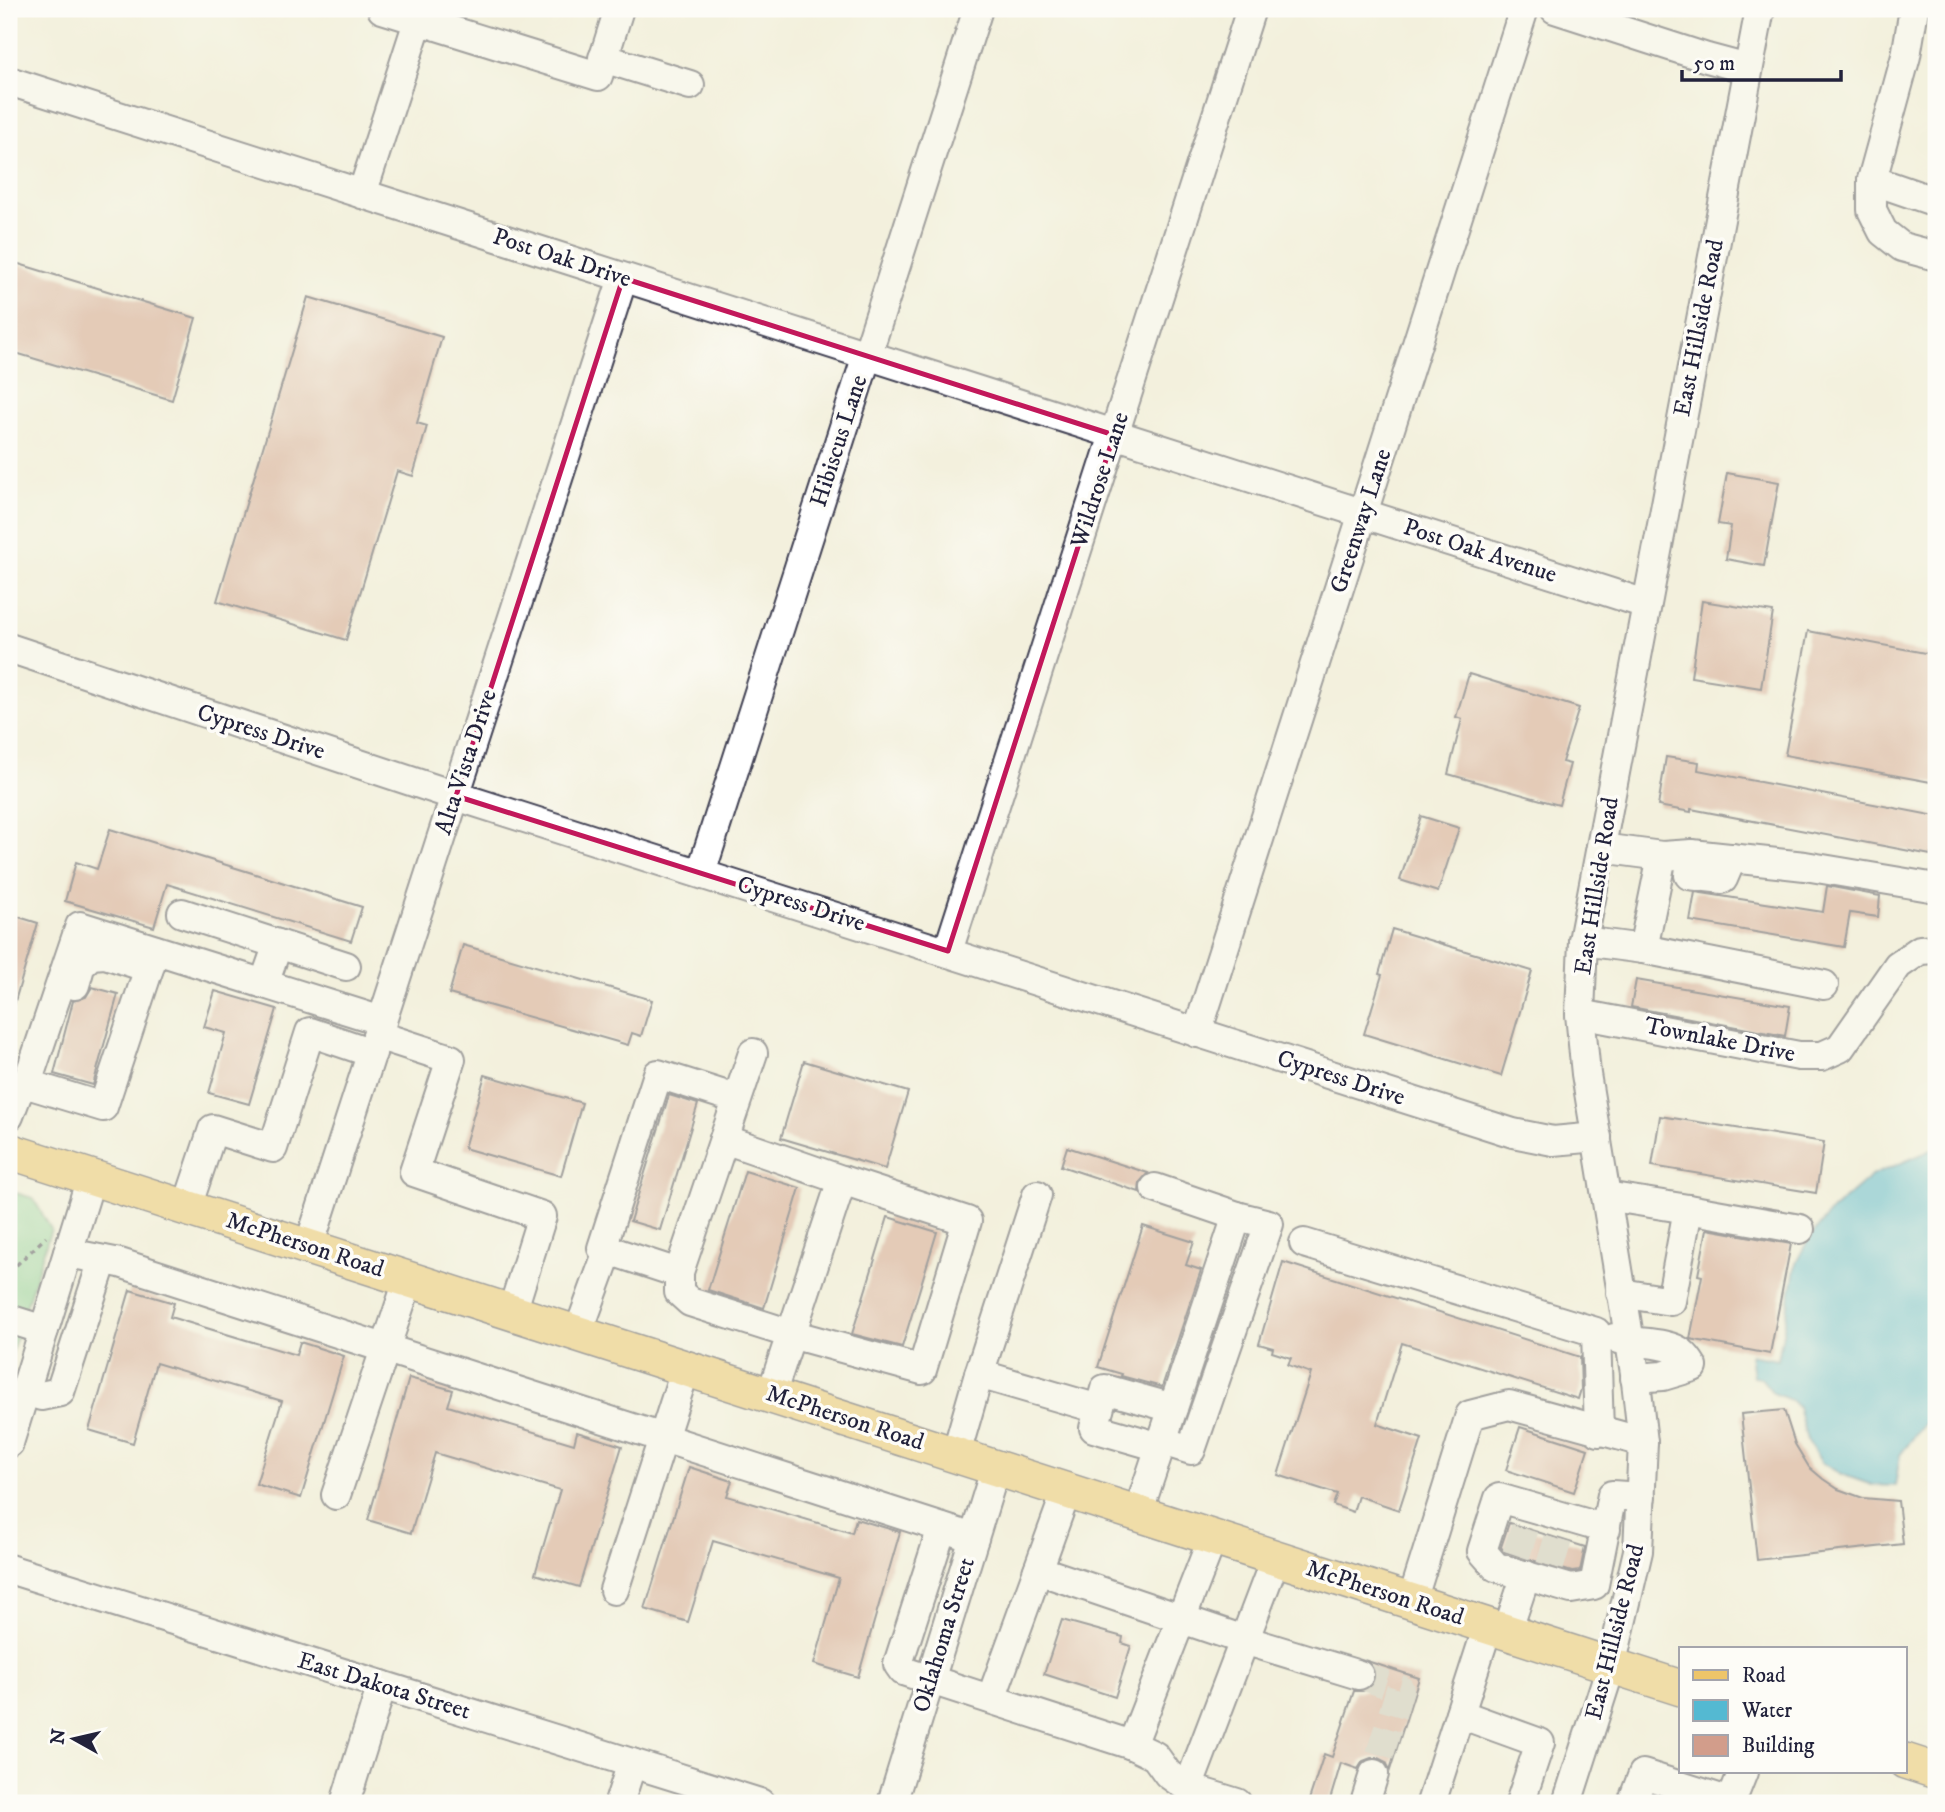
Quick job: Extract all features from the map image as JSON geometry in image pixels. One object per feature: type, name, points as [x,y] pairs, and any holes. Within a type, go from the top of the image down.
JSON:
[{"type":"main road","name":"McPherson Road","points":[[9,1151],[1679,1687]]},
{"type":"main road","points":[[1906,1761],[1936,1771]]},
{"type":"street","points":[[382,9],[420,15],[601,67],[690,85]]},
{"type":"street","points":[[601,67],[619,9]]},
{"type":"street","name":"Hibiscus Lane","points":[[701,873],[978,9]]},
{"type":"street","name":"Wildrose Lane","points":[[948,951],[1251,9]]},
{"type":"street","name":"Greenway Lane","points":[[1197,1033],[1524,9]]},
{"type":"street","points":[[1555,9],[1748,69]]},
{"type":"street","name":"East Hillside Road","points":[[1567,1803],[1611,1666],[1638,1551],[1643,1442],[1586,1074],[1580,1014],[1583,941],[1760,9]]},
{"type":"street","points":[[1914,9],[1906,56],[1872,180],[1872,209],[1882,232],[1902,247],[1936,256]]},
{"type":"street","points":[[362,194],[420,15]]},
{"type":"street","name":"Post Oak Drive","points":[[9,81],[1114,435]]},
{"type":"street","points":[[1872,180],[1936,202]]},
{"type":"street","name":"Alta Vista Drive","points":[[309,1246],[623,278]]},
{"type":"street","name":"Post Oak Avenue","points":[[1114,435],[1646,604]]},
{"type":"street","name":"Cypress Drive","points":[[9,648],[456,796],[1513,1133],[1553,1140],[1597,1138]]},
{"type":"street","points":[[1601,848],[1662,856],[1692,854],[1805,866],[1936,888]]},
{"type":"street","points":[[1643,949],[1662,856]]},
{"type":"street","points":[[182,913],[346,966]]},
{"type":"street","points":[[9,1116],[27,1080],[80,926],[152,959],[264,984],[377,1036],[451,1059],[414,1172],[542,1216],[512,1312]]},
{"type":"street","points":[[1583,941],[1643,949],[1824,985]]},
{"type":"street","points":[[264,984],[278,944]]},
{"type":"street","name":"Townlake Drive","points":[[1580,1014],[1799,1056],[1822,1056],[1840,1048],[1898,965],[1920,950],[1936,949]]},
{"type":"street","points":[[27,1080],[103,1107],[152,959]]},
{"type":"street","points":[[187,1208],[213,1129],[273,1148],[310,1032],[377,1036]]},
{"type":"street","points":[[724,1139],[967,1221],[922,1370],[791,1334],[690,1302],[678,1292],[679,1272],[753,1053]]},
{"type":"street","points":[[666,1269],[602,1248],[658,1074],[721,1094]]},
{"type":"street","points":[[9,1443],[44,1330],[60,1244],[92,1178]]},
{"type":"street","points":[[771,1395],[842,1180]]},
{"type":"street","points":[[1155,1188],[1269,1224],[1191,1450],[1094,1428],[1105,1389],[1173,1408]]},
{"type":"street","points":[[956,1454],[1037,1195]]},
{"type":"street","points":[[1606,1196],[1800,1229]]},
{"type":"street","points":[[1621,1293],[1671,1301],[1688,1209]]},
{"type":"street","points":[[1138,1513],[1237,1216]]},
{"type":"street","points":[[1304,1243],[1629,1343],[1659,1344],[1681,1352],[1693,1367],[1663,1376],[1635,1378]]},
{"type":"street","points":[[60,1244],[974,1538]]},
{"type":"street","points":[[578,1333],[608,1251]]},
{"type":"street","points":[[25,1391],[41,1396],[60,1392],[103,1260]]},
{"type":"street","points":[[336,1495],[409,1278]]},
{"type":"street","points":[[9,1319],[44,1330]]},
{"type":"street","points":[[1596,1332],[1600,1432]]},
{"type":"street","points":[[614,1590],[687,1367]]},
{"type":"street","points":[[979,1374],[1099,1409]]},
{"type":"street","points":[[1412,1601],[1470,1415],[1509,1405],[1643,1442]]},
{"type":"street","name":"Oklahoma Street","points":[[892,1803],[996,1467]]},
{"type":"street","points":[[992,1699],[1067,1490]]},
{"type":"street","points":[[1606,1529],[1561,1528],[1527,1518],[1499,1498],[1482,1551],[1496,1567],[1530,1570],[1571,1589],[1594,1585],[1606,1529],[1612,1495],[1641,1497]]},
{"type":"street","points":[[942,1528],[898,1664],[903,1671],[1132,1745],[1155,1756],[1168,1774],[1188,1788],[1237,1803]]},
{"type":"street","points":[[1132,1745],[1183,1620],[1213,1537]]},
{"type":"street","points":[[1188,1788],[1276,1557]]},
{"type":"street","name":"East Dakota Street","points":[[9,1569],[760,1803]]},
{"type":"street","points":[[1038,1570],[1244,1640],[1359,1675]]},
{"type":"street","points":[[1431,1803],[1460,1714],[1498,1629],[1530,1570]]},
{"type":"street","points":[[345,1803],[382,1685]]},
{"type":"street","points":[[1460,1714],[1540,1743],[1520,1803]]},
{"type":"street","points":[[619,1803],[632,1763]]},
{"type":"street","points":[[1632,1803],[1643,1774],[1733,1803],[1743,1773]]},
{"type":"street","points":[[1365,1803],[1374,1774]]},
{"type":"path","points":[[9,1272],[60,1244]]},
{"type":"highlighted area","points":[[623,278],[1114,435],[948,951],[456,796]]},
{"type":"green space","points":[[9,1191],[33,1198],[51,1229],[9,1361]]},
{"type":"water","points":[[1936,1148],[1936,1408],[1900,1455],[1895,1486],[1872,1485],[1841,1474],[1822,1463],[1807,1440],[1798,1407],[1791,1400],[1773,1393],[1761,1378],[1753,1376],[1750,1355],[1778,1360],[1796,1263],[1808,1240],[1832,1210],[1871,1176]]},
{"type":"building","points":[[9,261],[196,318],[172,400],[9,351]]},
{"type":"building","points":[[308,297],[442,337],[417,423],[427,426],[413,476],[397,471],[346,640],[217,601]]},
{"type":"building","points":[[1727,473],[1779,482],[1764,566],[1726,559],[1731,526],[1718,524]]},
{"type":"building","points":[[1702,601],[1773,612],[1761,688],[1691,677]]},
{"type":"building","points":[[1808,631],[1936,655],[1936,783],[1785,755]]},
{"type":"building","points":[[1469,674],[1579,708],[1562,762],[1570,764],[1559,805],[1448,774],[1462,719],[1456,717]]},
{"type":"building","points":[[1666,757],[1699,762],[1698,770],[1936,816],[1936,856],[1691,809],[1691,812],[1658,806]]},
{"type":"building","points":[[1421,816],[1459,828],[1438,892],[1400,880]]},
{"type":"building","points":[[110,829],[362,907],[351,941],[167,884],[154,927],[65,901],[76,862],[97,869]]},
{"type":"building","points":[[1827,886],[1880,896],[1878,917],[1850,913],[1844,947],[1690,921],[1695,892],[1823,912]]},
{"type":"building","points":[[9,914],[38,923],[13,1008],[9,1007]]},
{"type":"building","points":[[1392,929],[1532,971],[1501,1076],[1364,1034],[1382,975],[1379,974]]},
{"type":"building","points":[[463,945],[652,1000],[641,1036],[632,1033],[628,1045],[449,994]]},
{"type":"building","points":[[1636,980],[1790,1006],[1785,1036],[1631,1007]]},
{"type":"building","points":[[92,987],[118,994],[93,1085],[54,1074],[73,1001],[86,997]]},
{"type":"building","points":[[215,991],[277,1009],[249,1104],[209,1093],[226,1033],[204,1027]]},
{"type":"building","points":[[804,1061],[908,1092],[885,1169],[781,1138]]},
{"type":"building","points":[[485,1075],[582,1103],[561,1176],[464,1148]]},
{"type":"building","points":[[669,1095],[698,1104],[660,1230],[630,1221]]},
{"type":"building","points":[[1660,1116],[1824,1142],[1816,1193],[1652,1166]]},
{"type":"building","points":[[1067,1147],[1148,1173],[1140,1182],[1139,1192],[1061,1166]]},
{"type":"building","points":[[745,1171],[800,1188],[764,1308],[708,1290]]},
{"type":"building","points":[[888,1217],[937,1232],[902,1347],[852,1334]]},
{"type":"building","points":[[1143,1226],[1194,1242],[1186,1265],[1201,1270],[1162,1387],[1098,1367]]},
{"type":"building","points":[[1707,1229],[1791,1244],[1770,1354],[1690,1339],[1702,1276],[1698,1275]]},
{"type":"building","points":[[1283,1262],[1580,1357],[1581,1389],[1578,1399],[1402,1343],[1377,1424],[1422,1439],[1399,1510],[1358,1496],[1353,1512],[1333,1505],[1337,1494],[1278,1475],[1311,1373],[1288,1365],[1291,1358],[1272,1352],[1273,1348],[1259,1344]]},
{"type":"building","points":[[130,1290],[174,1303],[170,1317],[296,1355],[300,1342],[344,1356],[301,1498],[256,1484],[282,1401],[156,1363],[133,1443],[89,1430]]},
{"type":"building","points":[[409,1378],[453,1390],[448,1406],[574,1444],[577,1432],[622,1446],[579,1587],[535,1574],[560,1490],[435,1453],[411,1533],[368,1520]]},
{"type":"building","points":[[1784,1410],[1795,1444],[1809,1467],[1823,1479],[1838,1489],[1863,1498],[1898,1501],[1903,1544],[1757,1560],[1741,1414]]},
{"type":"building","points":[[1520,1427],[1588,1449],[1574,1492],[1506,1470]]},
{"type":"building","points":[[689,1467],[732,1481],[727,1496],[852,1533],[856,1519],[900,1532],[858,1677],[814,1664],[839,1578],[713,1541],[688,1622],[645,1609]]},
{"type":"building","points":[[1509,1523],[1585,1547],[1580,1571],[1572,1572],[1505,1552],[1501,1547]]},
{"type":"building","points":[[1062,1620],[1123,1637],[1122,1643],[1131,1646],[1115,1697],[1044,1674]]},
{"type":"building","points":[[1367,1661],[1419,1678],[1390,1770],[1386,1762],[1378,1758],[1363,1761],[1358,1769],[1341,1763],[1329,1803],[1308,1803],[1324,1754],[1332,1757],[1354,1691],[1371,1687],[1375,1680],[1375,1671]]},
{"type":"tunnel","points":[[1516,1555],[1525,1528]]},
{"type":"tunnel","points":[[1550,1566],[1558,1539]]},
{"type":"tunnel","points":[[1359,1675],[1400,1689],[1374,1774]]}]
